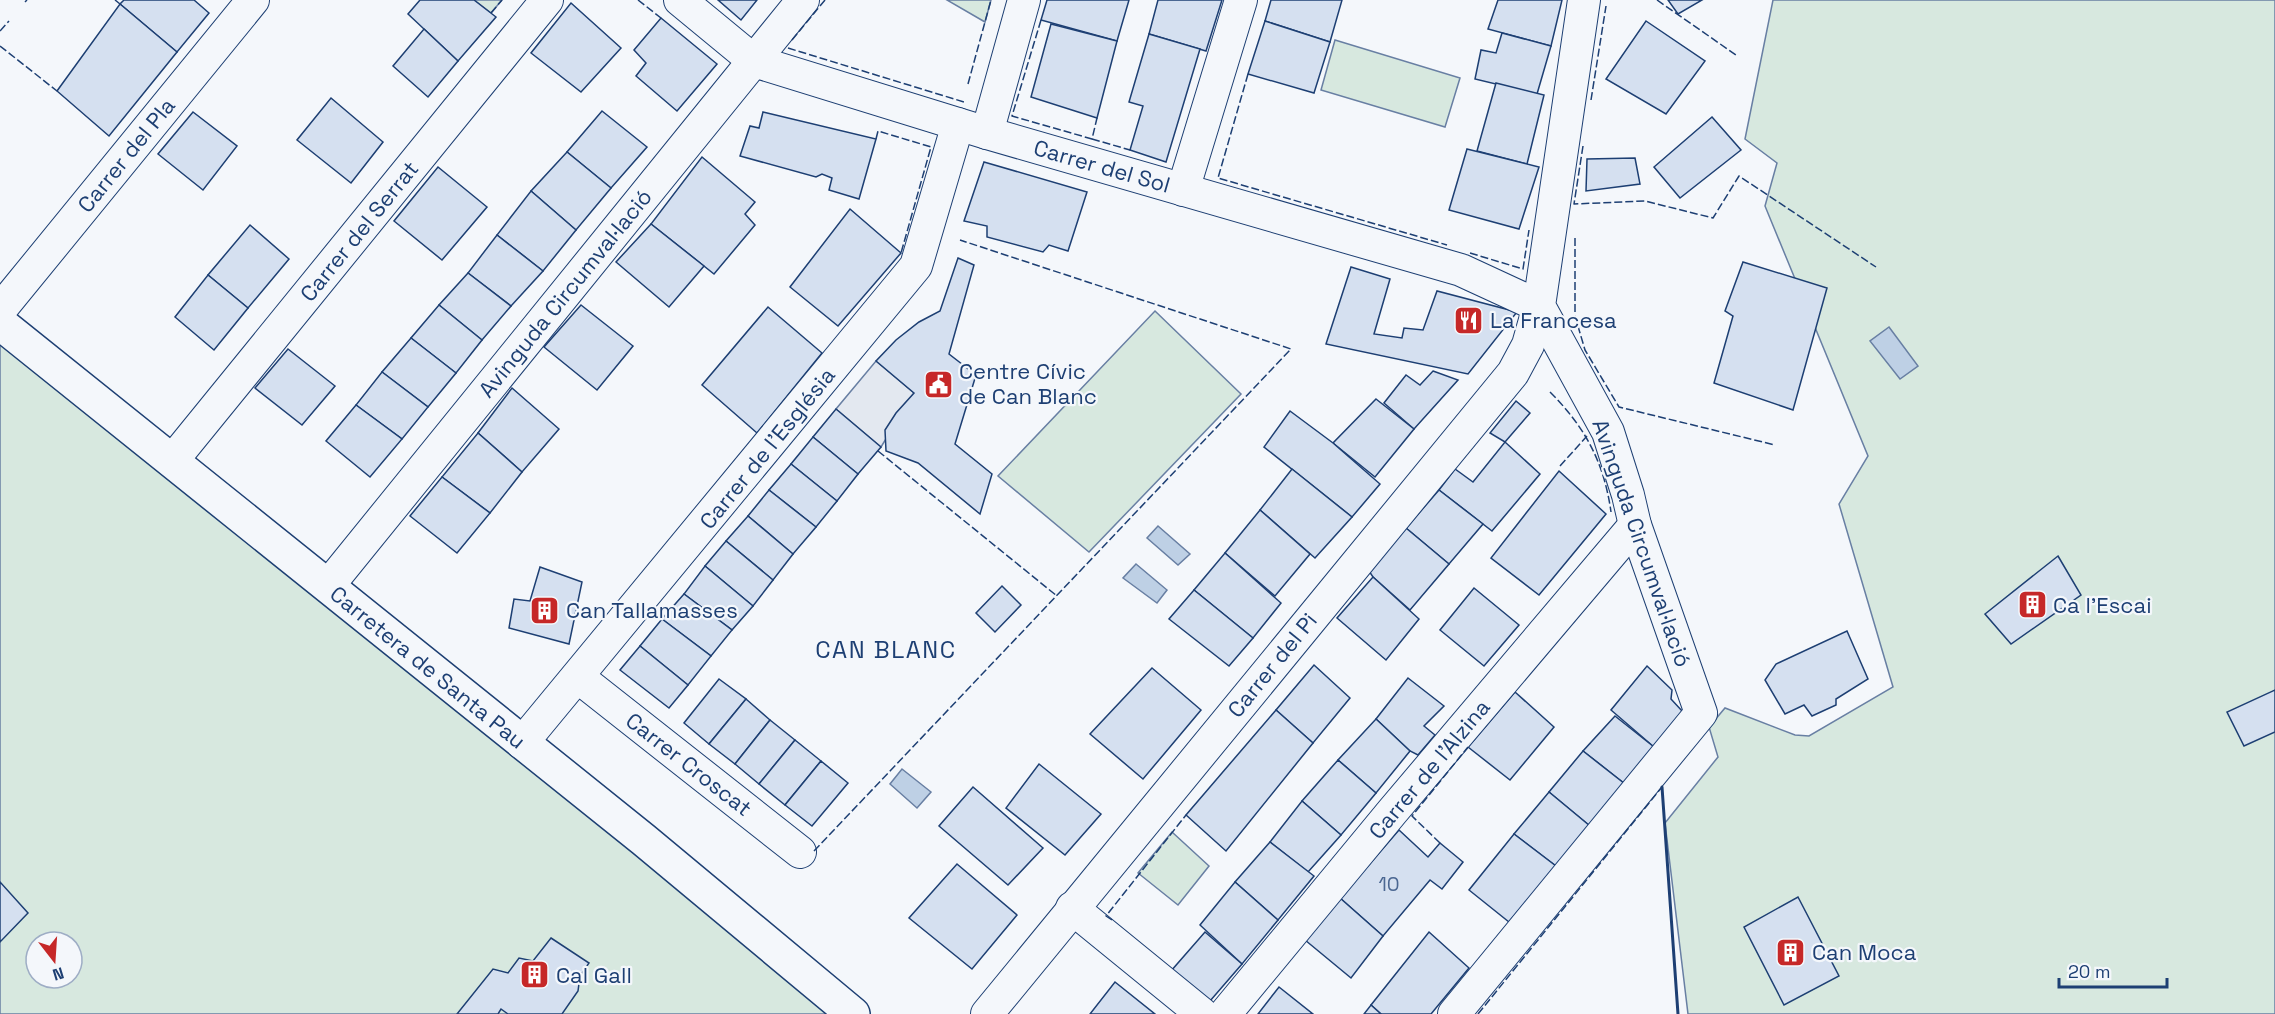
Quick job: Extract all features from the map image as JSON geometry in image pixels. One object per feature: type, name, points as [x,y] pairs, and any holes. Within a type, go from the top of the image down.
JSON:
[{"type":"main road","name":"Carretera de Santa Pau","points":[[0,323],[644,840],[853,1014]]},
{"type":"street","name":"Carrer del Pla","points":[[0,310],[253,0]]},
{"type":"street","name":"Carrer del Serrat","points":[[172,461],[547,0]]},
{"type":"street","name":"Carrer del Sol","points":[[680,0],[754,61],[987,133],[1461,270],[1539,306]]},
{"type":"street","name":"Avinguda Circumval·lació","points":[[328,586],[803,0]]},
{"type":"street","points":[[987,133],[1024,0]]},
{"type":"street","points":[[1183,190],[1241,0]]},
{"type":"street","points":[[1539,306],[1584,0]]},
{"type":"street","name":"Carrer de l'Església","points":[[522,743],[916,266],[958,124]]},
{"type":"street","name":"Avinguda Circumval·lació","points":[[1454,1014],[1701,713],[1635,525],[1608,432],[1539,306]]},
{"type":"street","name":"Carrer del Pi","points":[[987,1014],[1513,373],[1528,345],[1539,306]]},
{"type":"street","name":"Carrer de l'Alzina","points":[[1225,1014],[1392,812],[1635,525]]},
{"type":"street","name":"Carrer Croscat","points":[[578,677],[800,852]]},
{"type":"street","points":[[1072,908],[1202,1014]]},
{"type":"shaded area","points":[[474,0],[502,0],[491,13]]},
{"type":"shaded area","points":[[947,0],[991,0],[985,22]]},
{"type":"shaded area","points":[[1773,0],[2275,0],[2275,1014],[1688,1014],[1665,823],[1718,757],[1709,727],[1725,708],[1795,735],[1809,736],[1893,687],[1839,504],[1868,456],[1765,206],[1777,163],[1745,139]]},
{"type":"shaded area","points":[[1335,40],[1460,78],[1445,127],[1321,90]]},
{"type":"shaded area","points":[[1155,311],[1241,394],[1089,552],[998,476]]},
{"type":"shaded area","points":[[0,323],[858,1014],[0,1014]]},
{"type":"shaded area","points":[[876,361],[914,393],[881,447],[836,409]]},
{"type":"shaded area","points":[[1172,832],[1209,866],[1178,905],[1138,873]]},
{"type":"water","points":[[1889,327],[1918,366],[1900,379],[1870,341]]},
{"type":"water","points":[[1158,526],[1190,554],[1178,565],[1147,538]]},
{"type":"water","points":[[1136,564],[1167,590],[1157,603],[1123,578]]},
{"type":"water","points":[[902,769],[931,792],[917,808],[890,784]]},
{"type":"building","points":[[124,0],[194,0],[209,13],[177,52],[120,4]]},
{"type":"building","points":[[420,0],[474,0],[496,17],[458,61],[408,14]]},
{"type":"building","points":[[718,0],[757,0],[741,20]]},
{"type":"building","points":[[1047,0],[1129,0],[1117,41],[1041,20]]},
{"type":"building","points":[[1158,0],[1222,0],[1206,51],[1149,34]]},
{"type":"building","points":[[1271,0],[1342,0],[1330,42],[1265,21]]},
{"type":"building","points":[[1498,0],[1562,0],[1551,46],[1488,29]]},
{"type":"building","points":[[1668,0],[1702,0],[1678,14]]},
{"type":"building","points":[[571,3],[621,48],[581,92],[531,53]]},
{"type":"building","points":[[120,4],[177,52],[109,136],[57,91]]},
{"type":"building","points":[[661,18],[717,64],[677,111],[636,76],[646,63],[634,50]]},
{"type":"building","points":[[1265,21],[1330,42],[1314,93],[1248,74]]},
{"type":"building","points":[[1646,21],[1705,61],[1666,114],[1606,79]]},
{"type":"building","points":[[1051,24],[1117,41],[1097,118],[1031,97]]},
{"type":"building","points":[[424,29],[458,61],[428,97],[393,66]]},
{"type":"building","points":[[1502,33],[1551,46],[1537,94],[1475,79],[1481,50],[1496,53]]},
{"type":"building","points":[[1149,34],[1200,49],[1166,162],[1130,150],[1143,106],[1129,102]]},
{"type":"building","points":[[1496,83],[1544,95],[1527,164],[1477,151]]},
{"type":"building","points":[[331,98],[383,142],[351,183],[297,140]]},
{"type":"building","points":[[602,111],[647,147],[611,188],[567,152]]},
{"type":"building","points":[[193,112],[237,146],[203,190],[158,154]]},
{"type":"building","points":[[763,112],[876,139],[859,199],[829,190],[832,178],[822,174],[816,177],[740,156],[750,126],[759,128]]},
{"type":"building","points":[[1712,117],[1741,150],[1680,198],[1654,167]]},
{"type":"building","points":[[1467,149],[1539,167],[1519,229],[1449,210]]},
{"type":"building","points":[[567,152],[611,188],[576,230],[531,191]]},
{"type":"building","points":[[702,157],[755,202],[745,214],[755,225],[714,274],[651,224]]},
{"type":"building","points":[[1635,158],[1640,184],[1586,191],[1587,159]]},
{"type":"building","points":[[984,162],[1087,192],[1068,251],[1049,245],[1043,252],[987,237],[987,226],[964,221]]},
{"type":"building","points":[[438,167],[487,207],[442,260],[394,221]]},
{"type":"building","points":[[531,191],[576,230],[543,271],[497,235]]},
{"type":"building","points":[[850,209],[901,253],[838,326],[790,287]]},
{"type":"building","points":[[651,224],[704,266],[669,307],[616,262]]},
{"type":"building","points":[[250,225],[289,259],[248,308],[208,275]]},
{"type":"building","points":[[497,235],[543,271],[511,306],[468,273]]},
{"type":"building","name":"Centre Cívic de Can Blanc","points":[[958,258],[974,265],[949,354],[976,375],[955,444],[992,474],[980,514],[918,463],[886,451],[885,430],[896,413],[914,393],[876,361],[896,340],[919,322],[940,311]]},
{"type":"building","points":[[1743,262],[1827,288],[1793,410],[1714,383],[1733,316],[1725,311]]},
{"type":"building","name":"La Francesa","points":[[1351,267],[1390,279],[1374,334],[1402,338],[1404,328],[1423,330],[1437,291],[1517,312],[1468,374],[1326,344]]},
{"type":"building","points":[[468,273],[511,306],[482,340],[439,305]]},
{"type":"building","points":[[208,275],[248,308],[214,350],[175,317]]},
{"type":"building","points":[[439,305],[482,340],[456,373],[411,338]]},
{"type":"building","points":[[581,305],[633,346],[597,390],[544,347]]},
{"type":"building","points":[[768,307],[822,353],[757,433],[702,385]]},
{"type":"building","points":[[411,338],[456,373],[428,407],[382,372]]},
{"type":"building","points":[[288,349],[335,386],[302,425],[255,388]]},
{"type":"building","points":[[1433,371],[1458,380],[1414,429],[1384,403],[1406,375],[1420,385]]},
{"type":"building","points":[[382,372],[428,407],[402,439],[356,405]]},
{"type":"building","points":[[512,388],[559,429],[522,472],[478,433]]},
{"type":"building","points":[[1376,399],[1414,429],[1375,477],[1333,443]]},
{"type":"building","points":[[1516,401],[1530,413],[1505,442],[1490,433]]},
{"type":"building","points":[[356,405],[402,439],[370,477],[326,441]]},
{"type":"building","points":[[836,409],[881,447],[858,474],[813,437]]},
{"type":"building","points":[[1290,411],[1333,443],[1380,484],[1352,517],[1264,447]]},
{"type":"building","points":[[478,433],[522,472],[490,513],[442,477]]},
{"type":"building","points":[[813,437],[858,474],[837,501],[791,464]]},
{"type":"building","points":[[1505,442],[1540,474],[1492,531],[1439,490],[1455,469],[1473,482]]},
{"type":"building","points":[[791,464],[837,501],[816,527],[769,490]]},
{"type":"building","points":[[1292,469],[1352,517],[1315,558],[1260,510]]},
{"type":"building","points":[[1559,471],[1606,514],[1539,595],[1491,558]]},
{"type":"building","points":[[442,477],[490,513],[457,553],[410,516]]},
{"type":"building","points":[[769,490],[816,527],[793,554],[748,516]]},
{"type":"building","points":[[1439,490],[1483,524],[1449,564],[1406,528]]},
{"type":"building","points":[[1260,510],[1310,554],[1275,596],[1225,553]]},
{"type":"building","points":[[748,516],[793,554],[773,580],[726,541]]},
{"type":"building","points":[[1406,528],[1449,564],[1410,610],[1369,571]]},
{"type":"building","points":[[726,541],[773,580],[753,606],[705,566]]},
{"type":"building","points":[[1225,553],[1281,603],[1253,638],[1194,590]]},
{"type":"building","name":"Ca l'Escai","points":[[2058,556],[2081,595],[2011,644],[1985,614]]},
{"type":"building","points":[[705,566],[753,606],[732,630],[684,594]]},
{"type":"building","name":"Can Tallamasses","points":[[540,567],[582,582],[569,644],[509,628],[514,599],[530,601]]},
{"type":"building","points":[[1373,577],[1419,619],[1386,660],[1337,618]]},
{"type":"building","points":[[1002,586],[1021,605],[995,632],[976,613]]},
{"type":"building","points":[[1474,588],[1519,625],[1484,666],[1440,630]]},
{"type":"building","points":[[1194,590],[1253,638],[1229,666],[1169,619]]},
{"type":"building","points":[[684,594],[732,630],[711,656],[662,619]]},
{"type":"building","points":[[662,619],[711,656],[688,685],[640,646]]},
{"type":"building","points":[[1847,631],[1868,679],[1836,699],[1836,705],[1812,716],[1804,705],[1785,714],[1765,680],[1776,664]]},
{"type":"building","points":[[640,646],[688,685],[669,708],[620,670]]},
{"type":"building","points":[[1314,665],[1350,698],[1313,743],[1276,710]]},
{"type":"building","points":[[1647,666],[1672,690],[1671,699],[1683,712],[1654,747],[1611,710]]},
{"type":"building","points":[[1152,668],[1201,710],[1143,779],[1090,734]]},
{"type":"building","points":[[1408,678],[1444,706],[1424,726],[1435,735],[1418,755],[1410,751],[1376,719]]},
{"type":"building","points":[[719,679],[746,699],[709,744],[684,723]]},
{"type":"building","points":[[2275,690],[2275,732],[2244,746],[2227,712]]},
{"type":"building","points":[[1515,692],[1554,727],[1510,780],[1468,747]]},
{"type":"building","points":[[746,699],[770,720],[735,764],[709,744]]},
{"type":"building","points":[[1276,710],[1313,743],[1226,851],[1186,815]]},
{"type":"building","points":[[1615,716],[1654,747],[1625,784],[1583,751]]},
{"type":"building","points":[[1376,719],[1410,751],[1376,793],[1338,760]]},
{"type":"building","points":[[770,720],[795,740],[759,784],[735,764]]},
{"type":"building","points":[[795,740],[821,761],[785,805],[759,784]]},
{"type":"building","points":[[1583,751],[1625,784],[1590,826],[1549,792]]},
{"type":"building","points":[[1338,760],[1376,793],[1341,835],[1302,801]]},
{"type":"building","points":[[821,761],[848,783],[812,826],[785,805]]},
{"type":"building","points":[[1039,764],[1101,814],[1065,855],[1006,808]]},
{"type":"building","points":[[973,787],[1043,848],[1008,885],[939,826]]},
{"type":"building","points":[[1549,792],[1590,826],[1556,866],[1514,834]]},
{"type":"building","points":[[1302,801],[1341,835],[1308,872],[1270,842]]},
{"type":"building","points":[[1399,830],[1428,857],[1440,843],[1463,862],[1442,889],[1430,880],[1383,936],[1340,898]]},
{"type":"building","points":[[1514,834],[1556,866],[1509,922],[1469,890]]},
{"type":"building","points":[[1270,842],[1314,876],[1278,920],[1235,882]]},
{"type":"building","points":[[957,864],[1017,915],[972,969],[909,918]]},
{"type":"building","points":[[0,882],[28,913],[0,942]]},
{"type":"building","points":[[1235,882],[1278,920],[1242,964],[1200,925]]},
{"type":"building","name":"Can Moca","points":[[1798,897],[1839,976],[1784,1005],[1744,927]]},
{"type":"building","points":[[1340,898],[1383,936],[1351,978],[1305,940]]},
{"type":"building","points":[[1205,932],[1242,964],[1210,1001],[1171,971]]},
{"type":"building","points":[[1429,932],[1469,968],[1431,1014],[1381,1014],[1371,1005]]},
{"type":"building","name":"Cal Gall","points":[[551,938],[589,963],[580,976],[578,991],[562,1014],[508,1014],[501,1009],[498,1014],[457,1014],[493,969],[508,973],[519,958],[533,961]]},
{"type":"building","points":[[1115,982],[1155,1014],[1090,1014]]},
{"type":"building","points":[[1279,987],[1313,1014],[1258,1014]]},
{"type":"building","points":[[1371,1005],[1381,1014],[1364,1014]]},
{"type":"fence","points":[[115,0],[120,4]]},
{"type":"fence","points":[[491,13],[502,0]]},
{"type":"fence","points":[[638,0],[661,18]]},
{"type":"fence","points":[[792,40],[825,0]]},
{"type":"fence","points":[[968,84],[991,0]]},
{"type":"fence","points":[[1657,0],[1736,55]]},
{"type":"fence","points":[[1591,100],[1606,6]]},
{"type":"fence","points":[[1041,20],[1012,116],[1092,139],[1097,118]]},
{"type":"fence","points":[[0,31],[9,21]]},
{"type":"fence","points":[[0,46],[57,91]]},
{"type":"fence","points":[[788,48],[964,102]]},
{"type":"fence","points":[[1248,74],[1218,178],[1447,245]]},
{"type":"fence","points":[[876,139],[878,131],[931,147],[901,253]]},
{"type":"fence","points":[[1092,139],[1130,150]]},
{"type":"fence","points":[[1583,146],[1574,204],[1645,201],[1713,218],[1739,176],[1876,267]]},
{"type":"fence","points":[[1470,253],[1523,269],[1529,230]]},
{"type":"fence","points":[[1575,238],[1575,316],[1585,350],[1619,407],[1775,445]]},
{"type":"fence","points":[[814,851],[1291,349],[960,240]]},
{"type":"fence","points":[[1550,392],[1573,418],[1591,446],[1603,477],[1611,512]]},
{"type":"fence","points":[[1560,466],[1587,436]]},
{"type":"fence","points":[[878,451],[1057,596]]},
{"type":"fence","points":[[1440,843],[1412,816],[1468,747]]},
{"type":"fence","points":[[1478,1014],[1662,787]]},
{"type":"fence","points":[[1112,920],[1106,916],[1186,815]]},
{"type":"wall","points":[[1662,787],[1678,1014]]},
{"type":"place","name":"La Francesa","points":[[1469,320]]},
{"type":"place","name":"Centre Cívic de Can Blanc","points":[[938,384]]},
{"type":"place","name":"Ca l'Escai","points":[[2032,605]]},
{"type":"place","name":"Can Tallamasses","points":[[545,610]]},
{"type":"place","name":"Can Moca","points":[[1791,952]]},
{"type":"place","name":"Cal Gall","points":[[535,975]]},
{"type":"district","name":"CAN BLANC","points":[[886,650]]}]
